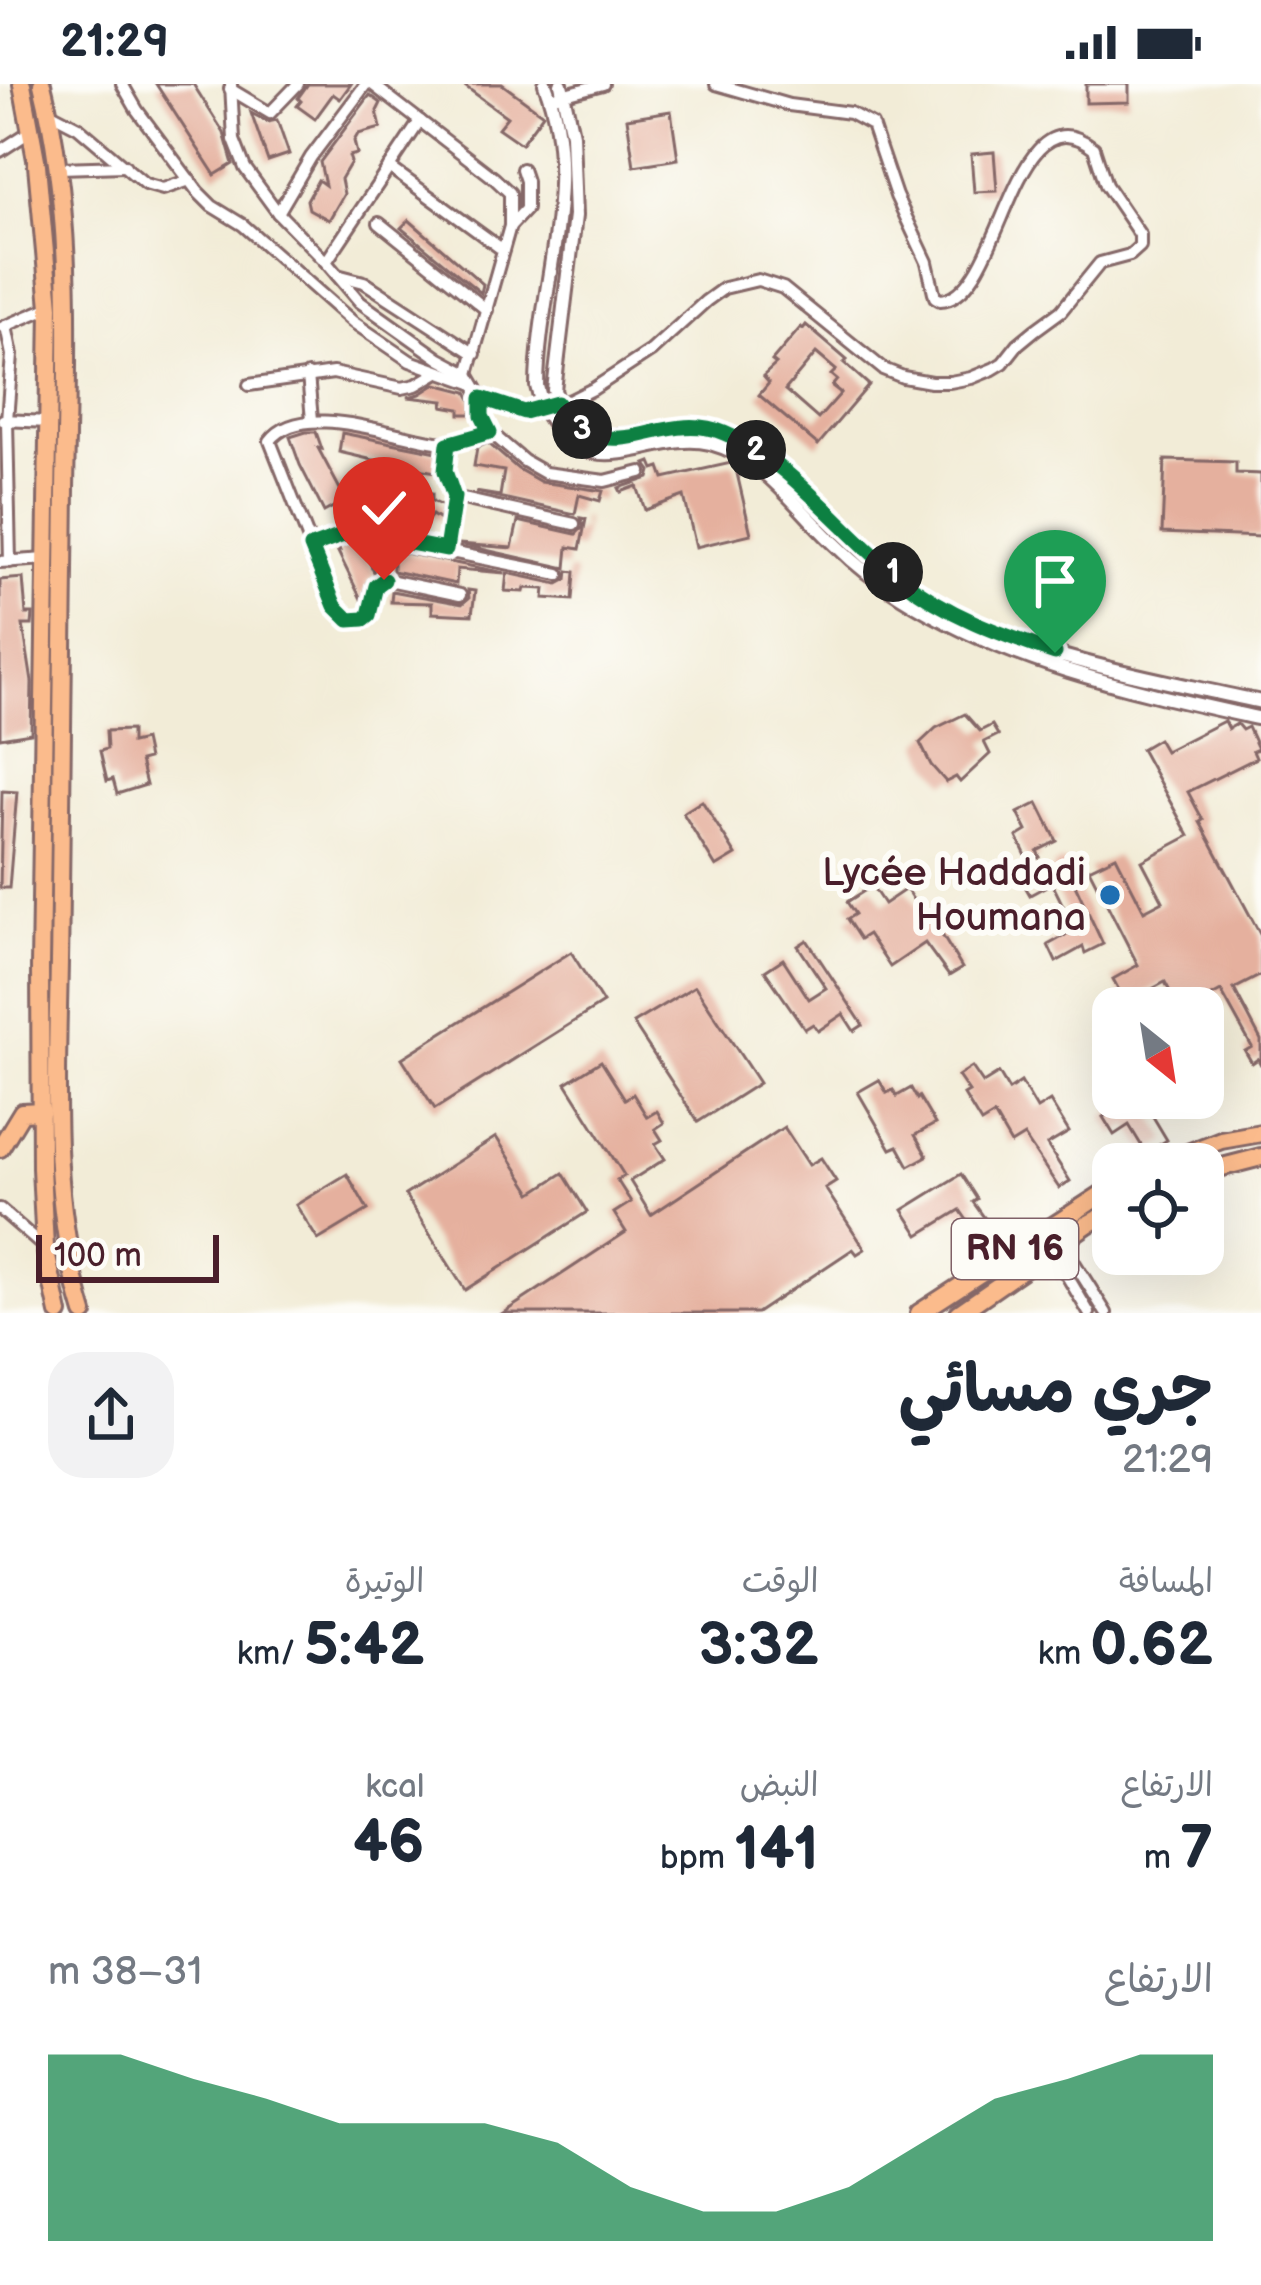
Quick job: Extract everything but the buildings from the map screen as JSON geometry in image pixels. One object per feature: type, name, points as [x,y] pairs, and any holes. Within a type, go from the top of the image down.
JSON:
[{"type":"highway","points":[[22,84],[38,165],[50,307],[41,1214],[58,1313]]},
{"type":"highway","points":[[42,84],[59,168],[67,330],[60,1200],[72,1274],[85,1313]]},
{"type":"highway","points":[[0,1148],[22,1112],[42,1112]]},
{"type":"highway","points":[[1216,1143],[1261,1133]]},
{"type":"highway","points":[[1224,1167],[1261,1157]]},
{"type":"highway","name":"RN 16","points":[[919,1313],[1092,1200]]},
{"type":"highway","name":"RN 16","points":[[959,1313],[1092,1224]]},
{"type":"street","points":[[122,84],[136,110],[212,206],[243,225],[353,322],[410,361],[471,379]]},
{"type":"street","points":[[231,87],[270,113],[298,84]]},
{"type":"street","points":[[278,213],[311,157],[369,84],[510,193],[510,226],[471,379]]},
{"type":"street","points":[[544,84],[558,93],[572,134],[575,216],[554,390],[570,421],[592,436],[614,440],[692,426],[720,431],[782,469],[901,579],[985,629],[1055,653],[1261,702]]},
{"type":"street","points":[[558,93],[602,84]]},
{"type":"street","points":[[482,398],[524,412],[571,400],[651,351],[724,288],[750,280],[783,288],[884,369],[931,382],[970,378],[1003,363],[1018,344],[1060,310],[1100,263],[1125,258],[1140,246],[1140,236],[1106,184],[1094,148],[1069,134],[1054,135],[1028,163],[976,274],[957,296],[940,300],[872,125],[850,112],[789,105],[716,84]]},
{"type":"street","points":[[231,87],[234,140],[245,168],[278,213],[359,302],[471,379],[482,398],[482,416],[490,432],[545,473],[605,482],[641,472]]},
{"type":"street","points":[[558,93],[559,213],[536,386],[542,407],[557,430],[593,452],[672,441],[707,442],[732,451],[760,468],[838,548],[895,592],[952,627],[1129,689],[1261,719]]},
{"type":"street","points":[[49,112],[78,127],[152,187],[163,189],[190,180]]},
{"type":"street","points":[[326,262],[420,121]]},
{"type":"street","points":[[0,151],[31,131]]},
{"type":"street","points":[[59,168],[125,166]]},
{"type":"street","points":[[389,167],[503,250]]},
{"type":"street","points":[[510,226],[526,208],[522,169]]},
{"type":"street","points":[[379,223],[487,310]]},
{"type":"street","points":[[337,275],[364,282],[475,354]]},
{"type":"street","points":[[47,559],[5,562],[4,420],[12,355],[3,327],[50,307]]},
{"type":"street","points":[[249,385],[332,373],[402,388],[438,372]]},
{"type":"street","points":[[308,375],[311,420]]},
{"type":"street","points":[[4,420],[49,422]]},
{"type":"street","points":[[460,595],[384,580],[376,586],[369,615],[349,620],[335,606],[270,441],[276,433],[311,420],[448,444],[490,432]]},
{"type":"street","points":[[446,550],[454,497],[445,471],[448,444]]},
{"type":"street","points":[[454,497],[574,524]]},
{"type":"street","points":[[311,547],[352,532],[559,574]]},
{"type":"street","points":[[0,1209],[45,1248]]},
{"type":"street","points":[[1046,1229],[1106,1313]]},
{"type":"street","points":[[1057,1246],[1089,1313]]},
{"type":"place","name":"Lycée Haddadi Houmana","points":[[1110,895]]},
{"type":"route","points":[[384,580],[376,586],[369,615],[349,620],[335,606],[311,547],[352,532],[446,550],[454,497],[445,471],[448,444],[490,432],[482,416],[482,398],[524,412],[557,403],[570,421],[592,436],[614,440],[692,426],[720,431],[782,469],[844,530],[933,602],[985,629],[1055,653]]}]
